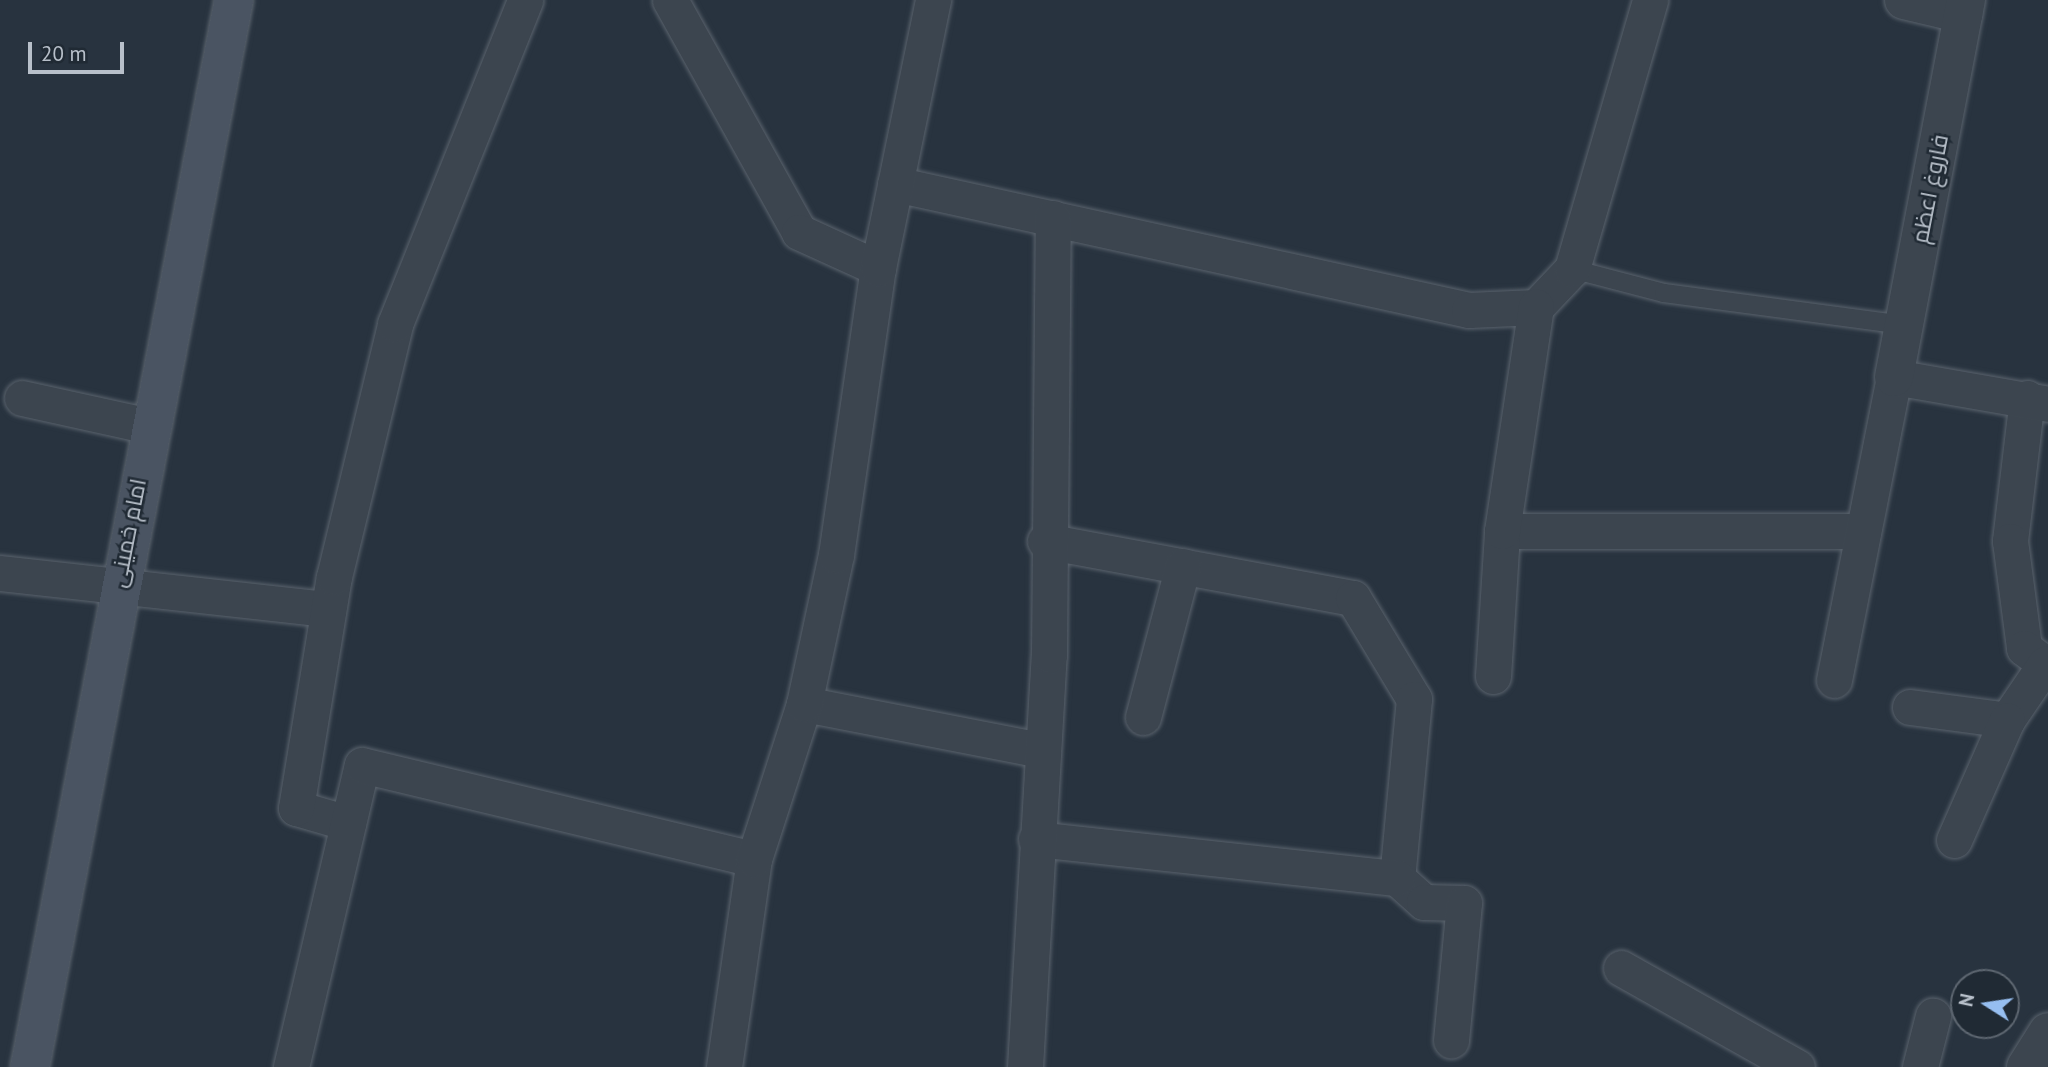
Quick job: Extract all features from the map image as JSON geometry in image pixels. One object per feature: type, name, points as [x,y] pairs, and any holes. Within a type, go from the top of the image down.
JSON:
[{"type":"main road","name":"امام خمینی","points":[[30,1067],[117,590],[234,0]]},
{"type":"street","points":[[348,823],[296,808],[328,609],[395,324],[525,0]]},
{"type":"street","points":[[670,0],[799,232],[878,268]]},
{"type":"street","points":[[724,1067],[754,859],[804,704],[836,555],[878,268],[933,0]]},
{"type":"street","points":[[1493,676],[1502,531],[1536,307],[1572,269],[1650,0]]},
{"type":"street","points":[[1904,0],[1964,7]]},
{"type":"street","name":"فاروغ اعظم","points":[[1894,377],[1964,7]]},
{"type":"street","points":[[895,184],[1469,310],[1536,307]]},
{"type":"street","points":[[1026,1067],[1040,750],[1049,655],[1045,541],[1053,218]]},
{"type":"street","points":[[1834,680],[1894,377],[2038,401],[2010,541],[2024,648],[2046,665],[2007,720],[1954,840]]},
{"type":"street","points":[[22,398],[149,426]]},
{"type":"street","points":[[1502,531],[1863,531]]},
{"type":"street","points":[[1045,541],[1353,598],[1414,699],[1397,878]]},
{"type":"street","points":[[1143,717],[1183,566]]},
{"type":"street","points":[[0,573],[117,590],[328,609]]},
{"type":"street","points":[[804,704],[1040,750]]},
{"type":"street","points":[[1910,707],[2007,720]]},
{"type":"street","points":[[291,1067],[362,765],[754,859]]},
{"type":"street","points":[[1036,839],[1397,878],[1424,902],[1464,903],[1451,1040]]},
{"type":"street","points":[[1620,968],[1797,1067]]},
{"type":"street","points":[[1920,1067],[1933,1016]]},
{"type":"lane","points":[[1572,269],[1664,293],[1904,325]]}]
